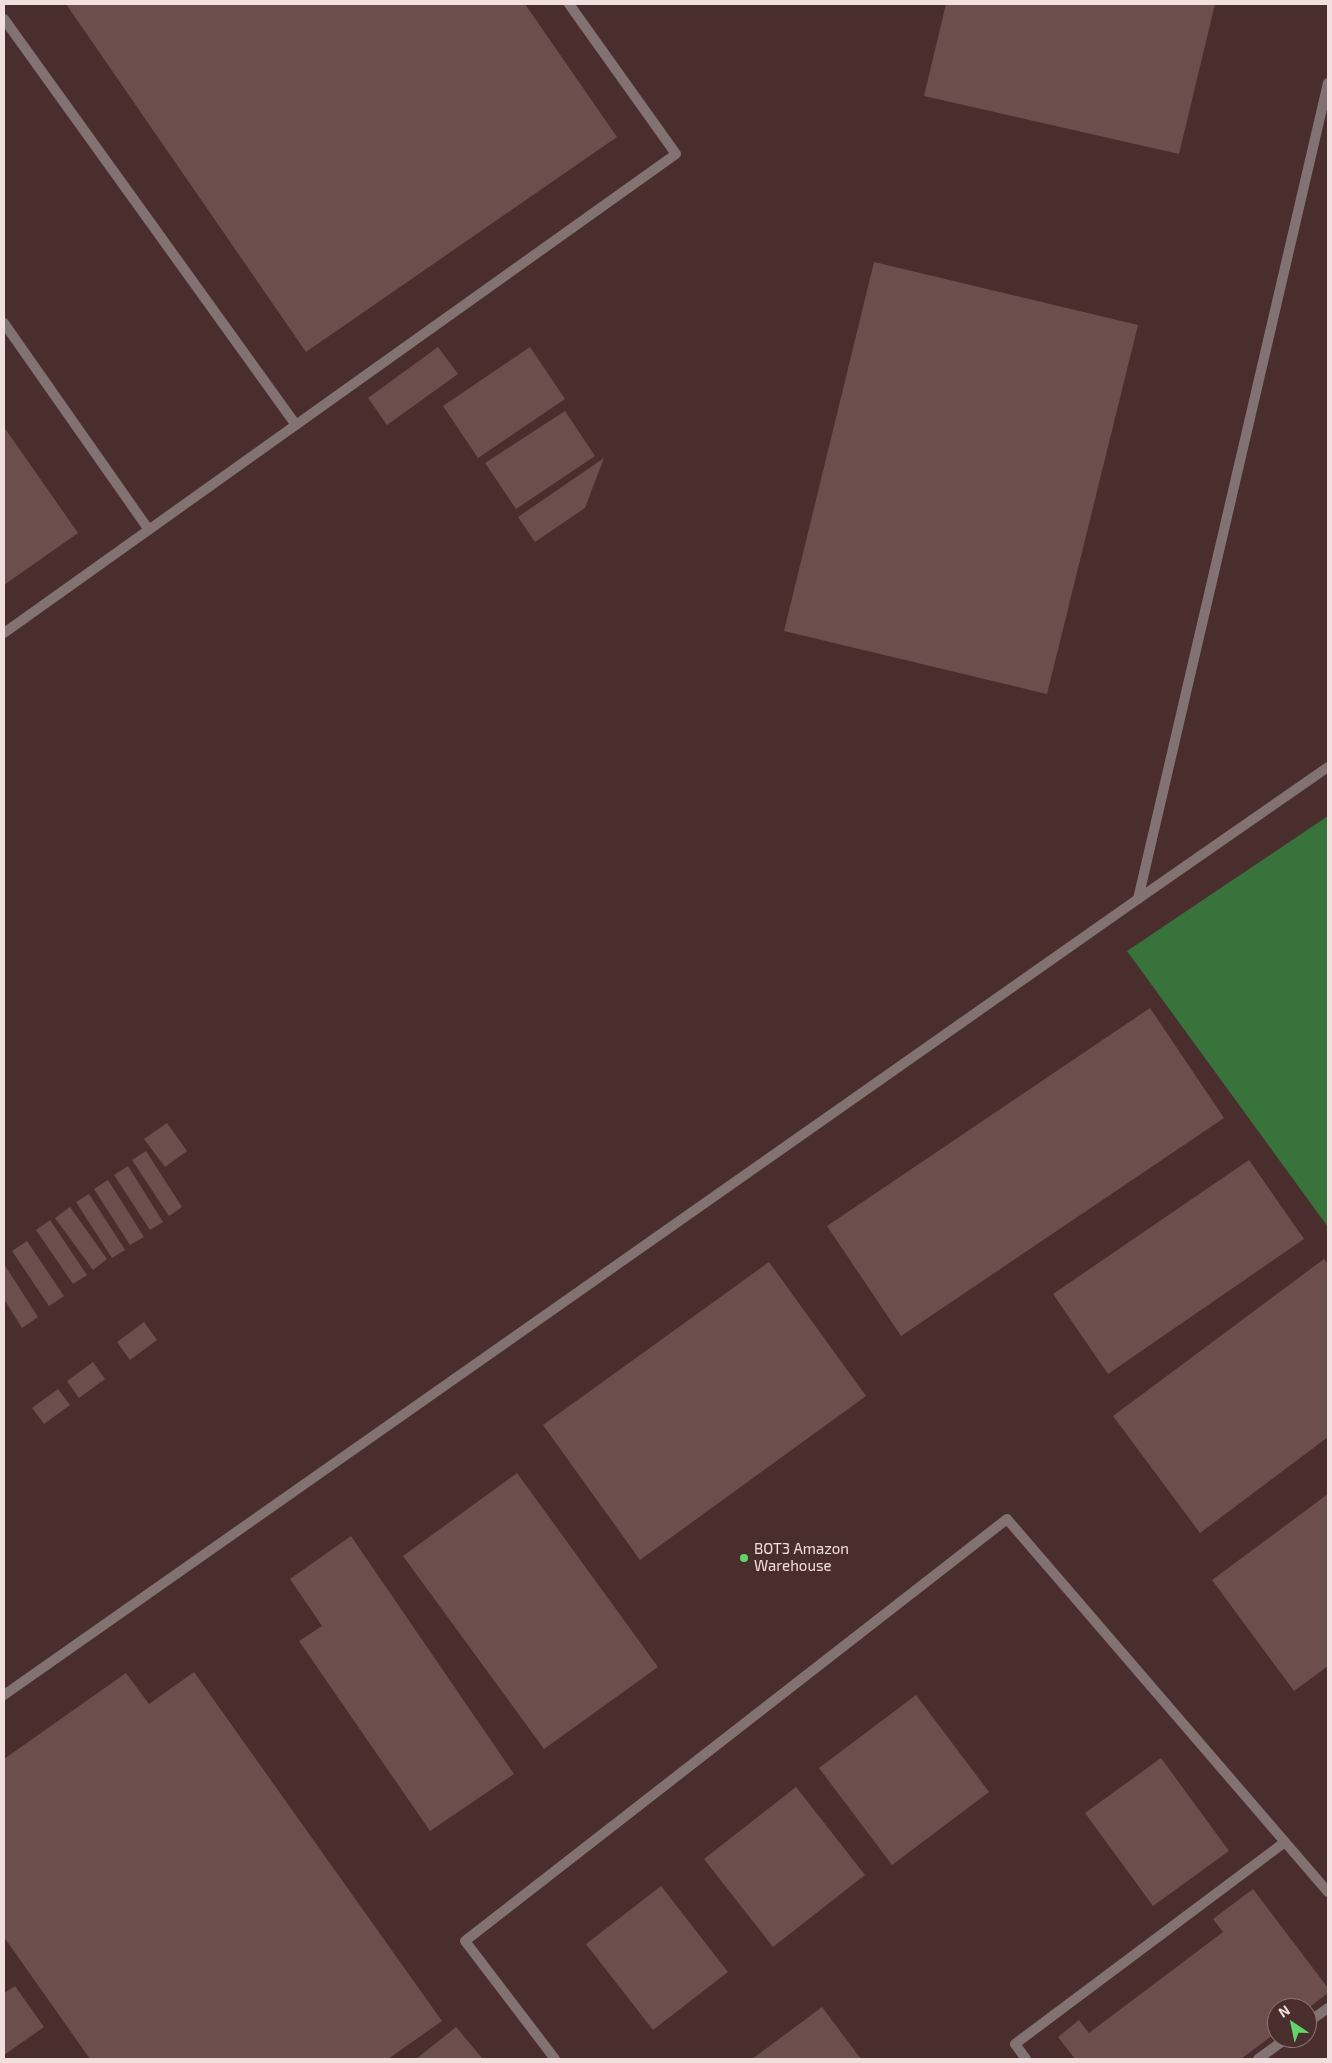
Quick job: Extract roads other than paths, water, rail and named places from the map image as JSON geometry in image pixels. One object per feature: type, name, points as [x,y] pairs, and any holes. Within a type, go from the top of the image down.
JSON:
[{"type":"street","points":[[4,633],[676,154],[569,4]]},
{"type":"street","points":[[4,19],[296,425]]},
{"type":"street","points":[[1138,899],[1328,82]]},
{"type":"street","points":[[4,323],[149,530]]},
{"type":"street","points":[[4,1695],[1328,767]]},
{"type":"street","points":[[555,2059],[465,1941],[1007,1518],[1328,1892]]},
{"type":"street","points":[[1026,2059],[1015,2044],[1285,1842]]},
{"type":"street","points":[[1317,2016],[1328,2008]]},
{"type":"street","points":[[1258,2059],[1273,2048]]},
{"type":"place","name":"BOT3 Amazon Warehouse","points":[[744,1558]]}]
